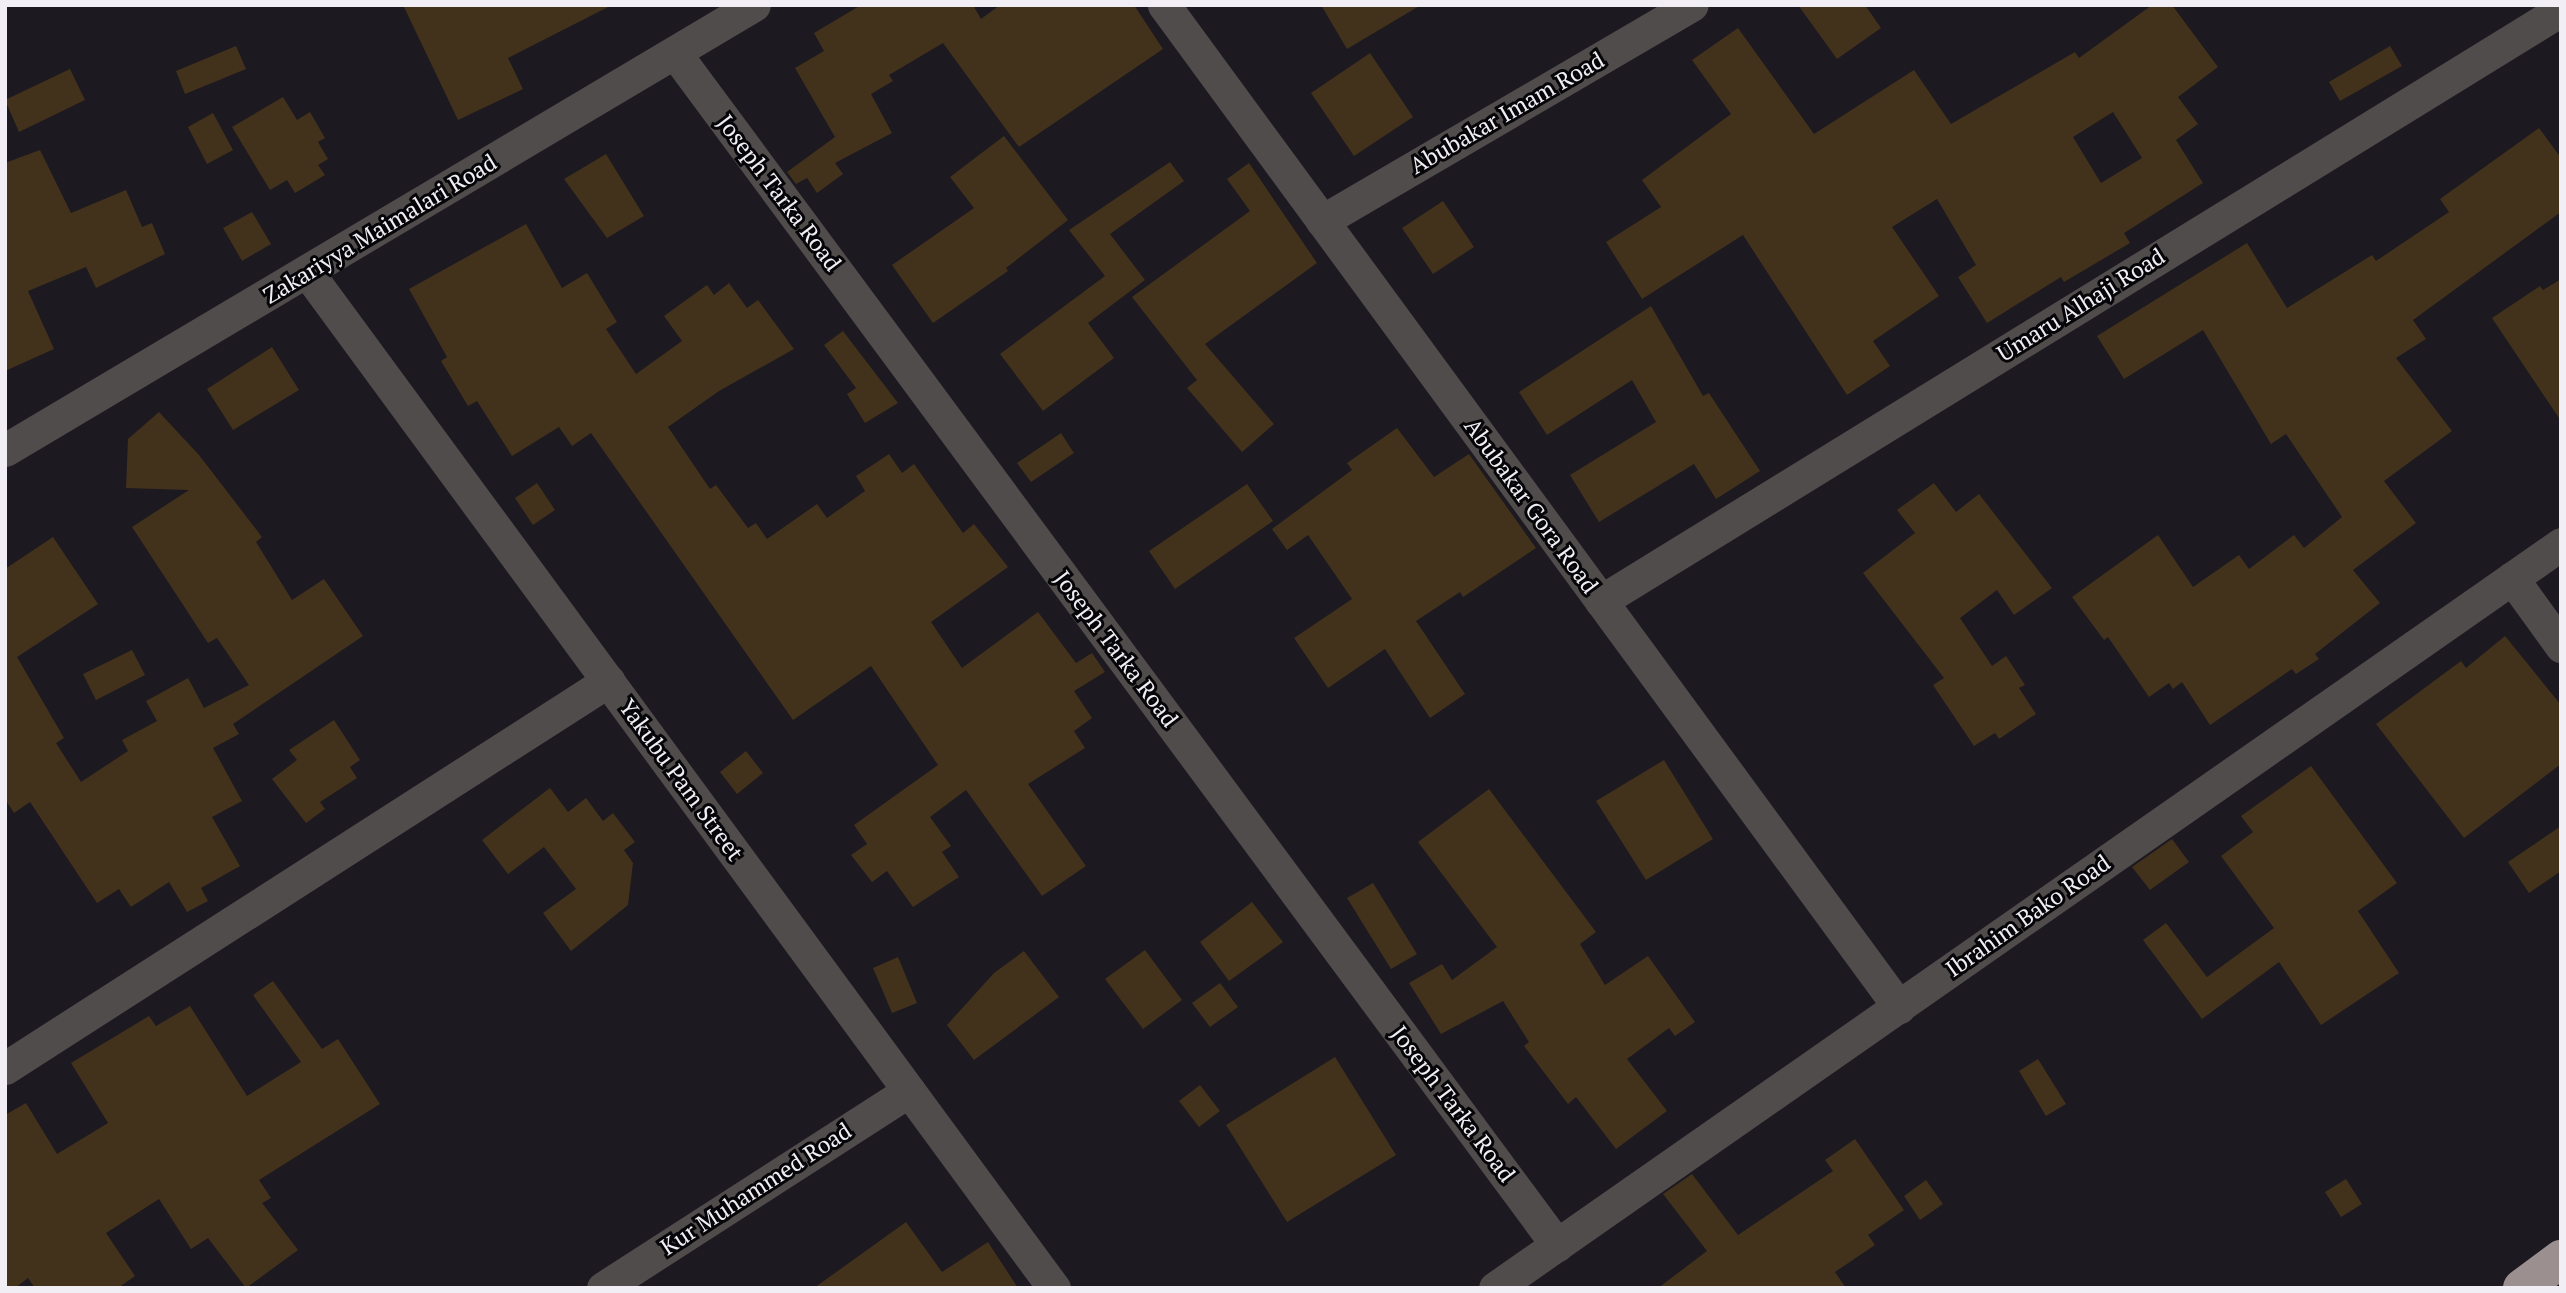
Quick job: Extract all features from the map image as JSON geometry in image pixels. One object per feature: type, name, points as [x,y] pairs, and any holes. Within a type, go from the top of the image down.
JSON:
[{"type":"highway","points":[[2522,1288],[2561,1259]]},
{"type":"street","name":"Zakariyya Maimalari Road","points":[[5,450],[308,273],[754,5]]},
{"type":"street","name":"Abubakar Gora Road","points":[[1164,5],[1899,1007]]},
{"type":"street","name":"Abubakar Imam Road","points":[[1322,221],[1692,5]]},
{"type":"street","name":"Umaru Alhaji Road","points":[[1601,601],[2561,10]]},
{"type":"street","name":"Joseph Tarka Road","points":[[675,53],[1557,1245]]},
{"type":"street","name":"Yakubu Pam Street","points":[[308,273],[1054,1288]]},
{"type":"street","name":"Ibrahim Bako Road","points":[[1496,1288],[2561,544]]},
{"type":"street","points":[[2512,578],[2561,646]]},
{"type":"street","points":[[5,1068],[608,681]]},
{"type":"street","name":"Kur Muhammed Road","points":[[603,1288],[909,1091]]},
{"type":"building","points":[[403,5],[612,5],[508,58],[523,89],[458,120]]},
{"type":"building","points":[[861,5],[973,5],[981,19],[1000,5],[1134,5],[1163,49],[1019,147],[943,43],[889,75],[893,81],[871,94],[892,133],[835,163],[843,174],[817,193],[807,178],[796,184],[787,172],[835,137],[795,68],[824,51],[814,33]]},
{"type":"building","points":[[1321,5],[1421,5],[1347,49]]},
{"type":"building","points":[[1798,5],[1865,5],[1881,28],[1837,59]]},
{"type":"building","points":[[2152,5],[2172,5],[2218,67],[2178,97],[2198,124],[2176,140],[2203,183],[2124,233],[2130,243],[2064,282],[2061,277],[1987,323],[1958,277],[1976,265],[1937,199],[1892,227],[1939,296],[1873,341],[1890,366],[1847,395],[1743,235],[1642,299],[1606,242],[1661,207],[1642,180],[1731,114],[1692,60],[1738,28],[1814,134],[1914,70],[1951,124],[2075,52],[2079,58]],"holes":[[[2113,112],[2142,158],[2101,183],[2073,137]]]},
{"type":"building","points":[[236,46],[246,69],[185,94],[176,71]]},
{"type":"building","points":[[2390,46],[2402,66],[2340,101],[2329,82]]},
{"type":"building","points":[[1370,53],[1413,117],[1354,156],[1311,93]]},
{"type":"building","points":[[70,69],[85,100],[19,132],[5,100]]},
{"type":"building","points":[[283,97],[297,120],[310,112],[325,138],[318,142],[328,159],[318,165],[325,175],[295,193],[287,180],[270,190],[232,127]]},
{"type":"building","points":[[213,113],[233,150],[207,164],[188,127]]},
{"type":"building","points":[[2539,128],[2561,158],[2561,212],[2413,320],[2426,339],[2396,358],[2452,431],[2384,481],[2416,523],[2353,570],[2380,603],[2315,654],[2319,659],[2296,674],[2292,669],[2210,725],[2182,682],[2173,689],[2169,683],[2149,697],[2108,637],[2104,640],[2072,597],[2158,535],[2193,587],[2239,555],[2249,569],[2294,535],[2304,548],[2342,517],[2286,434],[2271,444],[2203,330],[2124,379],[2097,336],[2247,243],[2287,308],[2372,255],[2376,261],[2449,212],[2440,199]]},
{"type":"building","points":[[1004,136],[1068,220],[1006,268],[1008,271],[933,323],[892,265],[974,208],[950,177]]},
{"type":"building","points":[[40,150],[71,213],[126,190],[142,227],[152,223],[165,254],[96,288],[86,267],[28,291],[54,349],[5,371],[5,163]]},
{"type":"building","points":[[606,154],[644,216],[607,238],[564,179]]},
{"type":"building","points":[[1170,162],[1184,181],[1110,234],[1145,280],[1088,323],[1114,358],[1043,411],[1000,354],[1105,276],[1069,230]]},
{"type":"building","points":[[1249,163],[1317,263],[1205,344],[1274,424],[1242,452],[1187,388],[1197,380],[1132,297],[1250,211],[1227,179]]},
{"type":"building","points":[[1443,201],[1474,247],[1433,274],[1402,228]]},
{"type":"building","points":[[252,212],[271,244],[242,261],[223,228]]},
{"type":"building","points":[[526,224],[562,288],[587,273],[617,322],[606,329],[636,374],[682,341],[664,316],[707,285],[714,295],[729,283],[747,308],[758,300],[794,349],[719,391],[668,427],[710,489],[716,485],[748,528],[756,523],[767,539],[817,504],[827,518],[865,491],[856,476],[889,454],[902,473],[914,464],[963,533],[974,524],[1008,567],[931,622],[962,668],[1038,612],[1076,663],[1092,653],[1105,672],[1074,691],[1092,718],[1074,731],[1085,748],[1028,784],[1086,866],[1042,896],[966,790],[930,817],[951,846],[942,852],[959,877],[913,907],[887,871],[872,882],[851,855],[867,844],[854,825],[938,765],[871,666],[793,720],[591,433],[572,446],[559,427],[512,456],[477,401],[468,406],[441,361],[447,357],[409,289]]},
{"type":"building","points":[[2561,279],[2561,421],[2492,318],[2540,286],[2543,290]]},
{"type":"building","points":[[1651,306],[1703,396],[1709,393],[1760,471],[1716,499],[1694,464],[1599,522],[1570,475],[1656,422],[1632,380],[1547,435],[1519,392]]},
{"type":"building","points":[[843,331],[898,403],[865,423],[847,394],[856,388],[824,345]]},
{"type":"building","points":[[272,347],[299,390],[233,430],[207,389]]},
{"type":"building","points":[[159,412],[199,455],[262,537],[256,542],[292,600],[324,579],[363,636],[233,724],[239,734],[213,748],[242,801],[212,817],[240,866],[201,888],[208,901],[187,912],[169,882],[131,907],[119,889],[97,903],[30,802],[14,813],[5,799],[5,569],[53,537],[98,604],[17,657],[64,738],[56,743],[81,782],[128,751],[122,740],[157,721],[146,701],[188,678],[204,708],[249,685],[217,638],[208,643],[132,527],[189,490],[126,488],[128,439]]},
{"type":"building","points":[[1397,428],[1434,477],[1469,454],[1536,548],[1463,597],[1460,592],[1416,621],[1465,694],[1430,718],[1385,649],[1328,688],[1294,638],[1352,599],[1308,535],[1287,550],[1272,529],[1352,470],[1347,463]]},
{"type":"building","points":[[1061,433],[1074,453],[1031,482],[1017,463]]},
{"type":"building","points":[[537,483],[555,510],[533,525],[515,498]]},
{"type":"building","points":[[1934,483],[1956,512],[1979,494],[2052,588],[2014,615],[1997,590],[1960,618],[1992,666],[2006,656],[2025,685],[2019,688],[2036,714],[1999,739],[1995,733],[1974,746],[1933,685],[1944,678],[1863,573],[1915,533],[1897,510]]},
{"type":"building","points":[[1247,484],[1273,521],[1175,589],[1149,551]]},
{"type":"building","points":[[2505,636],[2561,705],[2561,764],[2464,838],[2376,724],[2461,661],[2466,668]]},
{"type":"building","points":[[132,650],[145,675],[96,700],[83,674]]},
{"type":"building","points":[[334,720],[360,760],[350,767],[357,778],[320,802],[325,809],[306,823],[272,779],[297,760],[289,750]]},
{"type":"building","points":[[746,751],[763,773],[737,794],[720,772]]},
{"type":"building","points":[[1664,760],[1713,839],[1646,880],[1596,801]]},
{"type":"building","points":[[2311,766],[2397,883],[2358,911],[2399,973],[2321,1025],[2279,962],[2202,1019],[2143,940],[2166,923],[2207,977],[2274,928],[2221,856],[2253,832],[2241,816]]},
{"type":"building","points":[[550,788],[568,812],[586,798],[603,821],[613,813],[635,842],[624,850],[633,863],[628,905],[571,951],[543,913],[576,889],[544,847],[508,874],[482,840]]},
{"type":"building","points":[[1489,789],[1596,932],[1580,944],[1605,985],[1648,956],[1695,1022],[1675,1036],[1669,1028],[1627,1059],[1667,1111],[1616,1149],[1576,1097],[1568,1104],[1524,1046],[1529,1042],[1503,1001],[1441,1034],[1409,983],[1442,964],[1452,980],[1497,947],[1418,842]]},
{"type":"building","points":[[2561,826],[2561,871],[2529,893],[2508,862]]},
{"type":"building","points":[[2172,839],[2189,862],[2150,890],[2132,867]]},
{"type":"building","points":[[1373,883],[1417,954],[1391,969],[1347,898]]},
{"type":"building","points":[[1252,902],[1283,942],[1229,981],[1200,942]]},
{"type":"building","points":[[1145,950],[1182,1000],[1143,1029],[1105,979]]},
{"type":"building","points":[[1024,951],[1059,997],[974,1060],[947,1025],[994,973]]},
{"type":"building","points":[[898,957],[917,1003],[892,1013],[873,968]]},
{"type":"building","points":[[273,981],[322,1049],[338,1039],[380,1104],[259,1180],[271,1198],[262,1203],[298,1250],[246,1288],[208,1238],[191,1249],[159,1199],[106,1233],[135,1276],[118,1288],[35,1288],[28,1278],[15,1288],[5,1288],[5,1115],[26,1103],[57,1154],[108,1123],[71,1063],[149,1016],[156,1026],[190,1006],[247,1096],[301,1062],[253,995]]},
{"type":"building","points":[[1220,983],[1238,1007],[1210,1027],[1192,1003]]},
{"type":"building","points":[[1335,1057],[1396,1155],[1287,1222],[1226,1125]]},
{"type":"building","points":[[2038,1059],[2066,1104],[2046,1116],[2019,1071]]},
{"type":"building","points":[[1200,1085],[1220,1111],[1199,1127],[1179,1101]]},
{"type":"building","points":[[1855,1139],[1904,1210],[1868,1235],[1875,1245],[1835,1272],[1846,1288],[1658,1288],[1707,1251],[1663,1194],[1692,1174],[1738,1235],[1833,1171],[1825,1160]]},
{"type":"building","points":[[2346,1179],[2362,1204],[2341,1217],[2325,1192]]},
{"type":"building","points":[[1926,1180],[1943,1204],[1920,1220],[1904,1196]]},
{"type":"building","points":[[906,1222],[942,1272],[988,1242],[1018,1288],[814,1288]]}]
